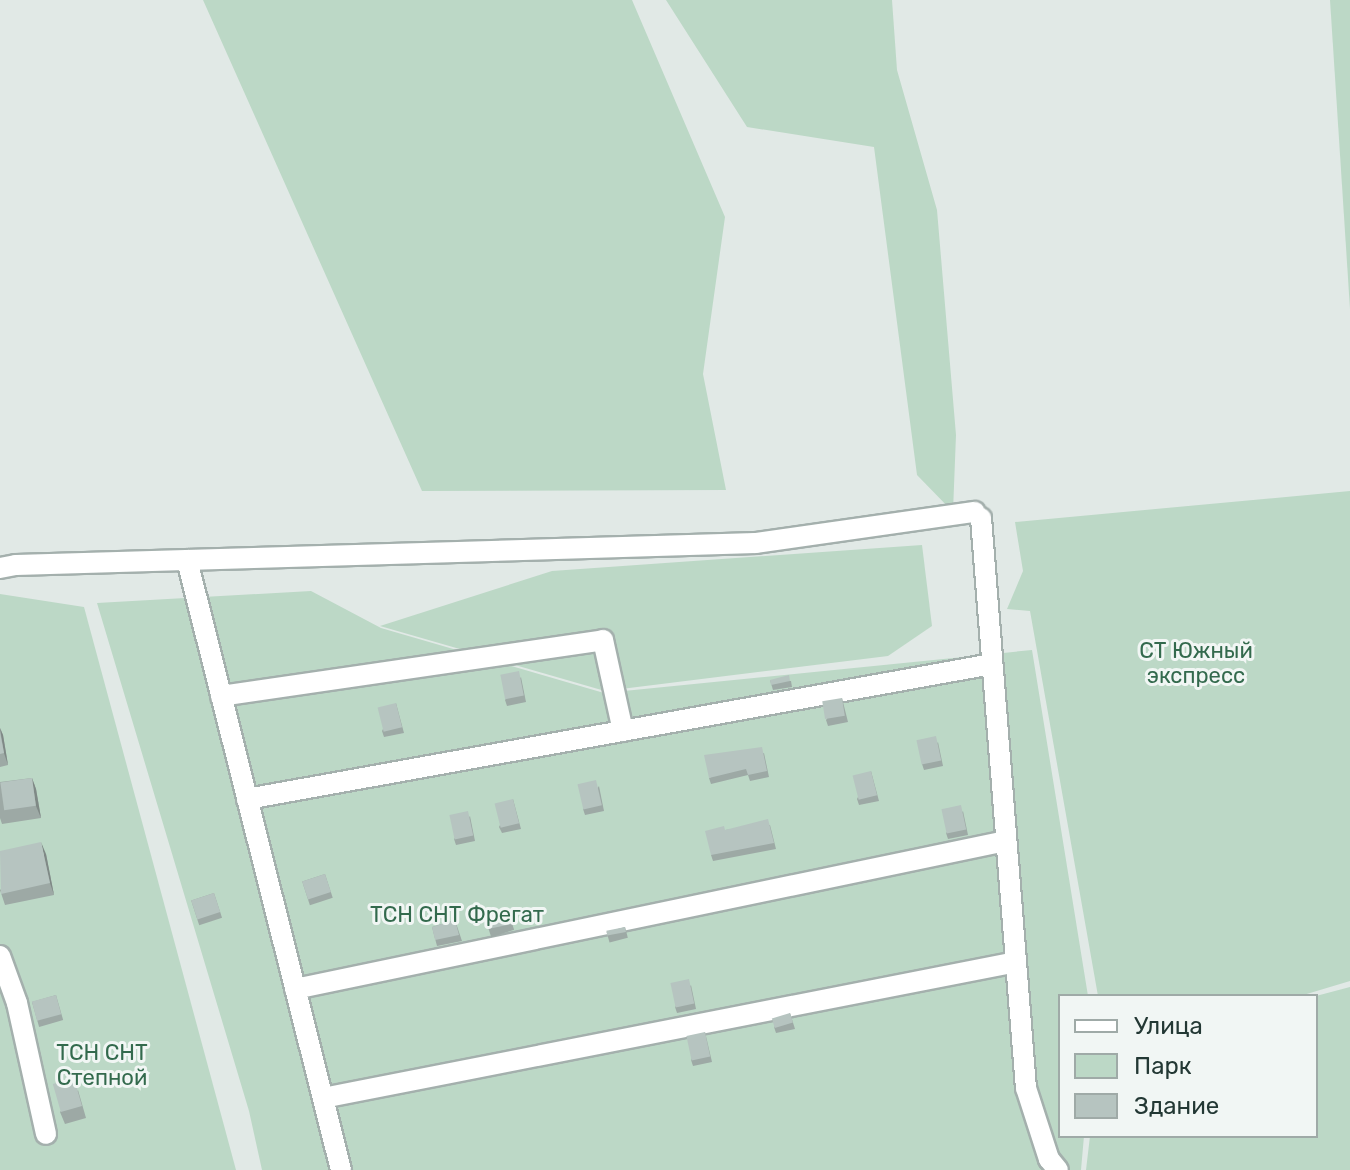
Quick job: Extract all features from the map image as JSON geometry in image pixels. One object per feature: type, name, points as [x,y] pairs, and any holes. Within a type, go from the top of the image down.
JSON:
[{"type":"street","points":[[0,568],[756,543],[978,515],[1026,1088],[1049,1159],[1058,1170]]},
{"type":"street","points":[[187,560],[341,1170]]},
{"type":"street","points":[[221,696],[603,640],[623,731]]},
{"type":"street","points":[[247,799],[992,664]]},
{"type":"street","points":[[295,989],[1006,841]]},
{"type":"street","points":[[0,956],[17,1003],[46,1134]]},
{"type":"street","points":[[323,1098],[1016,962]]},
{"type":"green space","points":[[203,0],[632,0],[725,217],[703,374],[726,490],[422,491]]},
{"type":"green space","points":[[666,0],[892,0],[897,70],[937,210],[956,435],[953,512],[917,475],[874,147],[747,127]]},
{"type":"green space","points":[[1330,0],[1350,0],[1350,309]]},
{"type":"green space","name":"СТ Южный экспресс","points":[[1350,491],[1350,981],[1307,994],[1098,994],[1030,611],[1007,609],[1023,571],[1015,522]]},
{"type":"green space","points":[[922,545],[932,626],[888,656],[605,691],[380,626],[552,571]]},
{"type":"green space","name":"ТСН СНТ Фрегат","points":[[311,591],[381,628],[604,693],[1032,650],[1088,994],[1058,994],[1058,1138],[1084,1138],[1081,1170],[262,1170],[249,1111],[97,603]]},
{"type":"green space","name":"ТСН СНТ Степной","points":[[0,594],[84,607],[236,1170],[0,1170]]},
{"type":"green space","points":[[1350,987],[1350,1170],[1086,1170],[1090,1138],[1318,1138],[1318,995]]},
{"type":"building","points":[[519,671],[524,696],[505,699],[500,675]]},
{"type":"building","points":[[789,675],[790,681],[771,685],[770,680]]},
{"type":"building","points":[[842,698],[845,716],[825,719],[822,701]]},
{"type":"building","points":[[396,703],[402,727],[384,732],[378,708]]},
{"type":"building","points":[[0,732],[4,753],[0,754]]},
{"type":"building","points":[[936,736],[941,760],[922,765],[916,740]]},
{"type":"building","points":[[762,747],[767,771],[748,775],[746,769],[709,778],[704,755]]},
{"type":"building","points":[[871,771],[877,795],[859,800],[853,776]]},
{"type":"building","points":[[32,778],[36,806],[4,810],[0,782]]},
{"type":"building","points":[[596,780],[602,805],[583,810],[577,784]]},
{"type":"building","points":[[513,799],[519,823],[501,828],[495,804]]},
{"type":"building","points":[[961,805],[966,829],[947,834],[941,809]]},
{"type":"building","points":[[468,811],[473,835],[455,839],[449,815]]},
{"type":"building","points":[[768,819],[774,843],[711,855],[705,831],[724,826],[725,830]]},
{"type":"building","points":[[41,842],[50,883],[1,894],[0,851]]},
{"type":"building","points":[[325,874],[331,892],[308,899],[302,881]]},
{"type":"building","points":[[214,893],[220,912],[197,919],[191,900]]},
{"type":"building","points":[[507,908],[512,924],[488,929],[484,915]]},
{"type":"building","points":[[455,920],[459,935],[435,940],[432,927]]},
{"type":"building","points":[[625,927],[626,932],[607,936],[606,931]]},
{"type":"building","points":[[689,979],[694,1003],[676,1007],[670,983]]},
{"type":"building","points":[[56,995],[61,1014],[37,1021],[32,1001]]},
{"type":"building","points":[[790,1013],[793,1023],[775,1028],[772,1019]]},
{"type":"building","points":[[705,1032],[710,1056],[692,1060],[686,1036]]},
{"type":"building","points":[[74,1078],[82,1106],[61,1112],[53,1084]]}]
